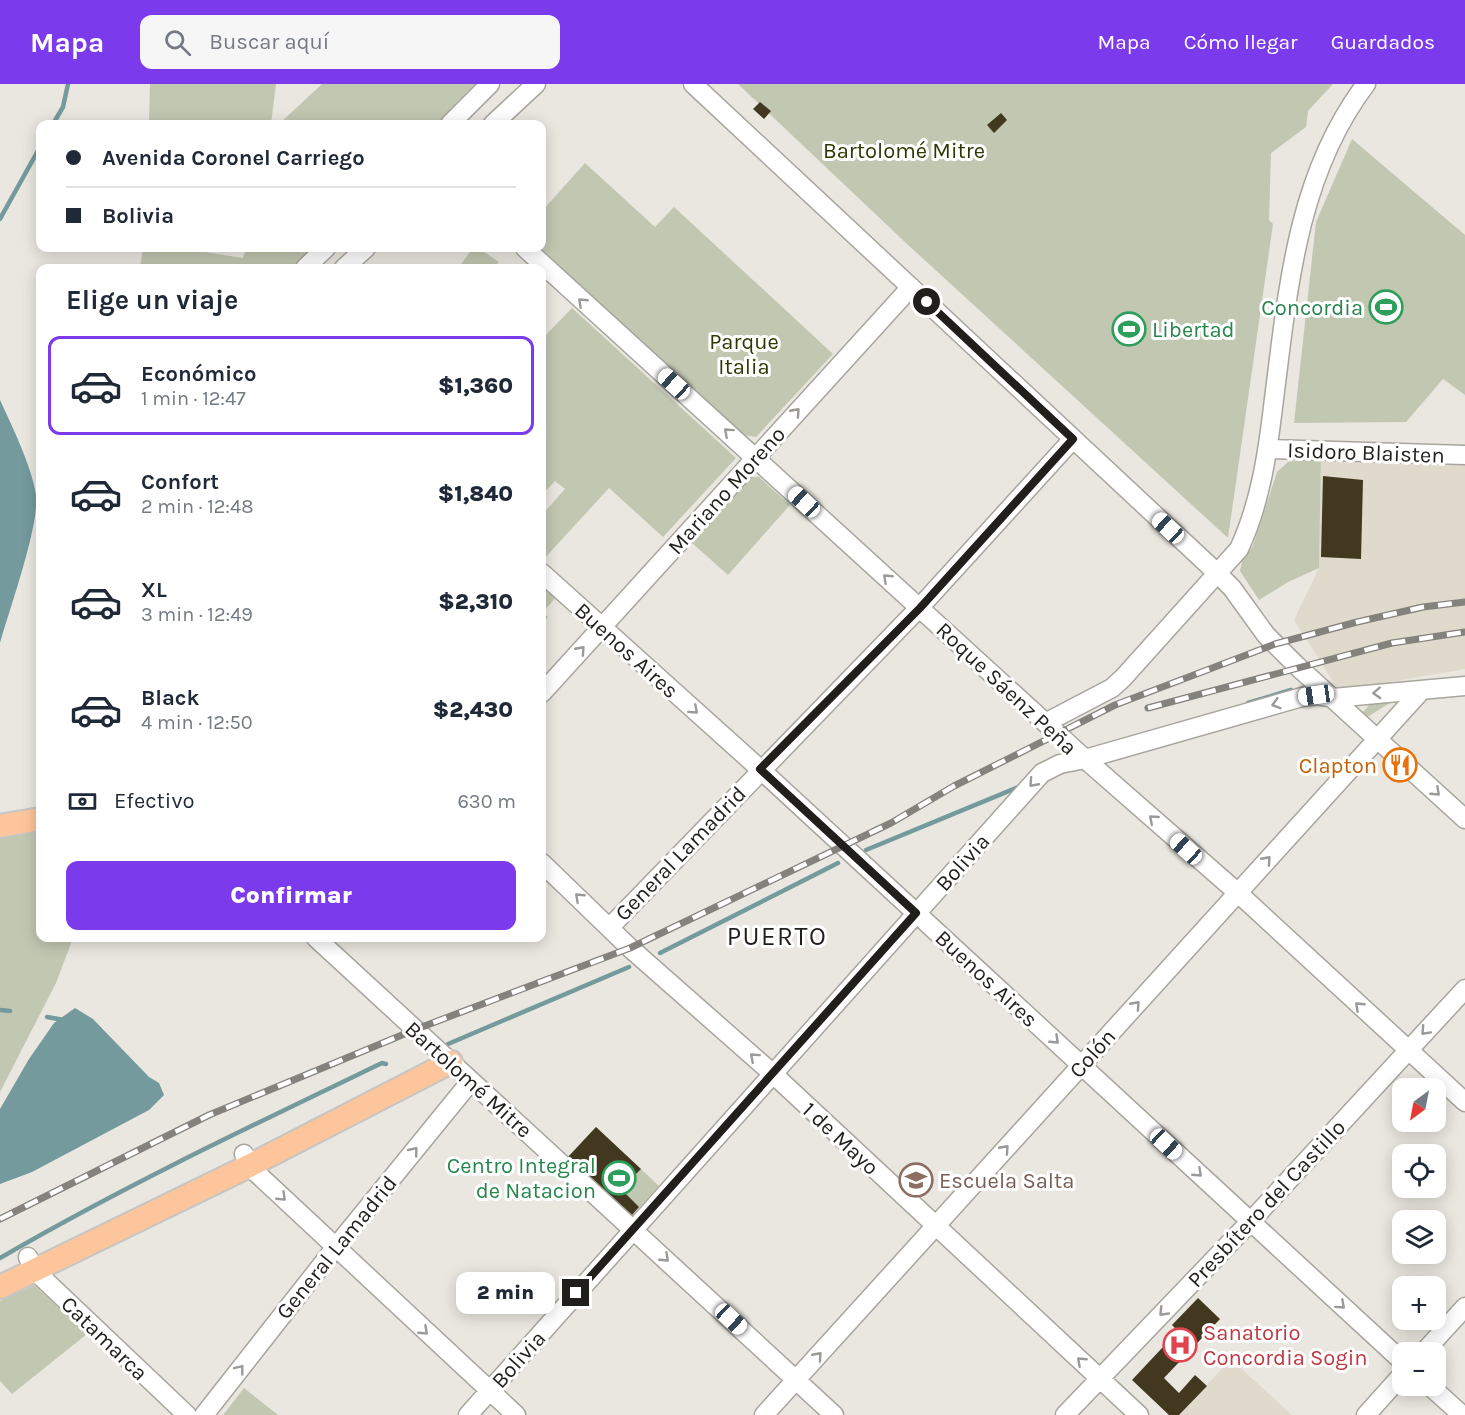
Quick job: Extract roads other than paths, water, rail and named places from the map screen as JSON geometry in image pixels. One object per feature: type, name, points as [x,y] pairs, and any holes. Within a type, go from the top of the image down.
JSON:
[{"type":"main road","points":[[0,813],[36,807]]},
{"type":"main road","points":[[0,826],[36,820]]},
{"type":"main road","points":[[0,1287],[31,1264],[247,1160],[446,1058]]},
{"type":"main road","points":[[0,1271],[31,1264]]},
{"type":"street","points":[[454,120],[490,84]]},
{"type":"street","points":[[497,120],[536,84]]},
{"type":"street","points":[[693,84],[1232,588],[1266,635],[1308,677],[1465,819]]},
{"type":"street","points":[[1047,722],[1117,683],[1215,572],[1239,549],[1251,523],[1268,449],[1290,272],[1306,205],[1344,114],[1366,84]]},
{"type":"street","points":[[309,264],[323,252]]},
{"type":"street","points":[[348,264],[362,252]]},
{"type":"street","name":"Roque Sáenz Peña","points":[[529,252],[543,264]]},
{"type":"street","name":"Roque Sáenz Peña","points":[[546,267],[1047,722],[1084,759],[1238,893],[1465,1102]]},
{"type":"street","name":"Mariano Moreno","points":[[546,689],[911,286]]},
{"type":"street","name":"General Lamadrid","points":[[610,927],[760,769],[920,608],[1073,439]]},
{"type":"street","name":"Isidoro Blaisten","points":[[1268,449],[1465,455]]},
{"type":"street","name":"Buenos Aires","points":[[546,577],[760,769],[1392,1352]]},
{"type":"street","name":"Bolivia","points":[[468,1415],[1042,773],[1060,764],[1302,697],[1316,695],[1333,698],[1465,686]]},
{"type":"street","name":"Colón","points":[[764,1415],[1421,691]]},
{"type":"street","name":"1 de Mayo","points":[[546,866],[630,948],[772,1073],[1139,1415]]},
{"type":"street","name":"Bartolomé Mitre","points":[[323,942],[834,1415]]},
{"type":"street","name":"Presbítero del Castillo","points":[[1065,1415],[1250,1222],[1465,989]]},
{"type":"street","name":"General Lamadrid","points":[[204,1415],[334,1248],[471,1081]]},
{"type":"street","points":[[247,1160],[334,1248],[516,1415]]},
{"type":"street","name":"Catamarca","points":[[31,1264],[187,1415]]},
{"type":"street","points":[[1433,1342],[1465,1307]]},
{"type":"street","points":[[1366,1415],[1392,1386]]},
{"type":"street","points":[[1441,1396],[1462,1415]]},
{"type":"water","points":[[0,400],[26,459],[34,484],[36,508],[29,546],[0,643]]},
{"type":"water","points":[[75,1008],[93,1019],[149,1077],[159,1083],[164,1095],[149,1110],[32,1172],[0,1184],[0,1109],[29,1059],[54,1023]]},
{"type":"waterway","points":[[55,120],[63,107],[68,84]]},
{"type":"waterway","points":[[0,219],[36,154]]},
{"type":"waterway","points":[[1248,703],[1291,690]]},
{"type":"waterway","points":[[866,850],[1021,786]]},
{"type":"waterway","points":[[660,953],[838,863]]},
{"type":"waterway","points":[[448,1044],[629,967]]},
{"type":"waterway","points":[[0,1010],[10,1011]]},
{"type":"waterway","points":[[47,1017],[64,1020]]},
{"type":"waterway","points":[[0,1258],[189,1157],[382,1063],[386,1064]]},
{"type":"railway","points":[[0,1219],[209,1115],[414,1030],[630,948],[891,823],[954,786],[1115,705],[1275,644],[1423,607],[1465,602]]},
{"type":"railway","points":[[1148,708],[1392,643],[1465,632]]},
{"type":"place","name":"Concordia","points":[[1386,307]]},
{"type":"place","name":"Libertad","points":[[1129,329]]},
{"type":"place","name":"Clapton","points":[[1400,765]]},
{"type":"place","name":"Centro Integral de Natacion","points":[[619,1178]]},
{"type":"place","name":"Escuela Salta","points":[[916,1180]]},
{"type":"place","name":"Sanatorio Concordia Sogin","points":[[1180,1345]]},
{"type":"district","name":"PUERTO","points":[[777,936]]},
{"type":"park label","name":"Parque Italia","points":[[744,354]]}]
